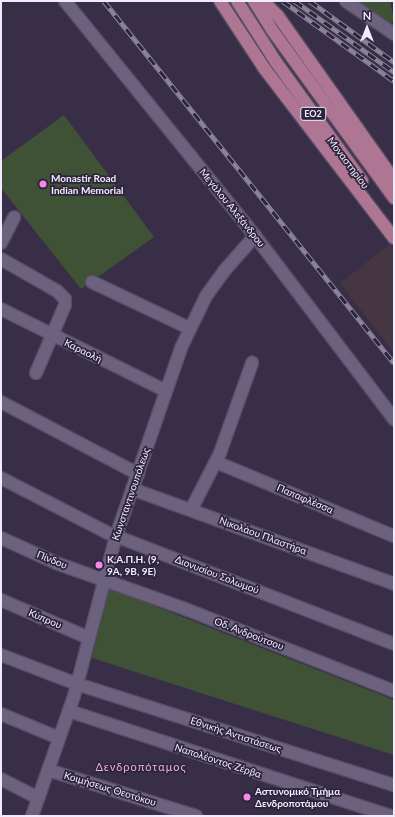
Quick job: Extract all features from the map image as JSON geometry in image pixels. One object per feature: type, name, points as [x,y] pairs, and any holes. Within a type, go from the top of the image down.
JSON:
[{"type":"main road","points":[[220,1],[264,68],[394,238]]},
{"type":"main road","name":"Μοναστηρίου","points":[[237,1],[289,81],[394,224]]},
{"type":"main road","name":"Μοναστηρίου","points":[[254,1],[272,30],[394,198]]},
{"type":"main road","points":[[263,1],[278,16],[394,180]]},
{"type":"street","name":"Μεγάλου Αλεξάνδρου","points":[[65,1],[255,236],[394,419]]},
{"type":"street","points":[[346,1],[394,34]]},
{"type":"street","points":[[1,243],[14,217]]},
{"type":"street","name":"Κωνσταντινουπόλεως","points":[[32,816],[69,711],[116,536],[189,328],[216,281],[255,236]]},
{"type":"street","points":[[1,259],[57,291],[64,296],[66,302],[36,373]]},
{"type":"street","points":[[92,282],[189,328]]},
{"type":"street","name":"Καραολή","points":[[1,309],[166,391]]},
{"type":"street","points":[[191,510],[216,462],[252,363]]},
{"type":"street","points":[[1,402],[138,474]]},
{"type":"street","name":"Παπαφλέσσα","points":[[216,462],[394,536]]},
{"type":"street","name":"Διονυσίου Σολωμού","points":[[1,478],[116,536],[394,644]]},
{"type":"street","name":"Νικολάου Πλαστήρα","points":[[132,489],[394,584]]},
{"type":"street","name":"Πίνδου","points":[[1,538],[103,580]]},
{"type":"street","name":"Οδ. Ανδρούτσου","points":[[103,580],[202,615],[394,691]]},
{"type":"street","name":"Κύπρου","points":[[1,600],[89,638]]},
{"type":"street","name":"Εθνικής Αντιστάσεως","points":[[1,655],[77,684],[394,785]]},
{"type":"street","name":"Ναπολέοντος Ζέρβα","points":[[69,711],[391,816]]},
{"type":"street","points":[[1,714],[59,738]]},
{"type":"street","name":"Κοιμήσεως Θεοτόκου","points":[[48,770],[196,816]]},
{"type":"street","points":[[1,779],[38,798]]},
{"type":"shaded area","points":[[390,244],[394,249],[394,353],[340,283]]},
{"type":"green space","points":[[357,1],[390,1],[394,21],[387,24]]},
{"type":"green space","points":[[64,115],[154,237],[81,289],[1,188],[1,161]]},
{"type":"green space","points":[[109,588],[394,700],[394,755],[92,658]]},
{"type":"railway","points":[[104,1],[394,363]]},
{"type":"railway","points":[[283,1],[394,81]]},
{"type":"railway","points":[[295,1],[394,72]]},
{"type":"railway","points":[[310,1],[394,62]]},
{"type":"place","name":"Monastir Road Indian Memorial","points":[[43,184]]},
{"type":"place","name":"Κ,Α.Π.Η. (9, 9Α, 9Β, 9Ε)","points":[[99,565]]},
{"type":"place","name":"Αστυνομικό Τμήμα Δενδροποτάμου","points":[[247,797]]},
{"type":"district","name":"Δενδροπόταμος","points":[[141,767]]}]
